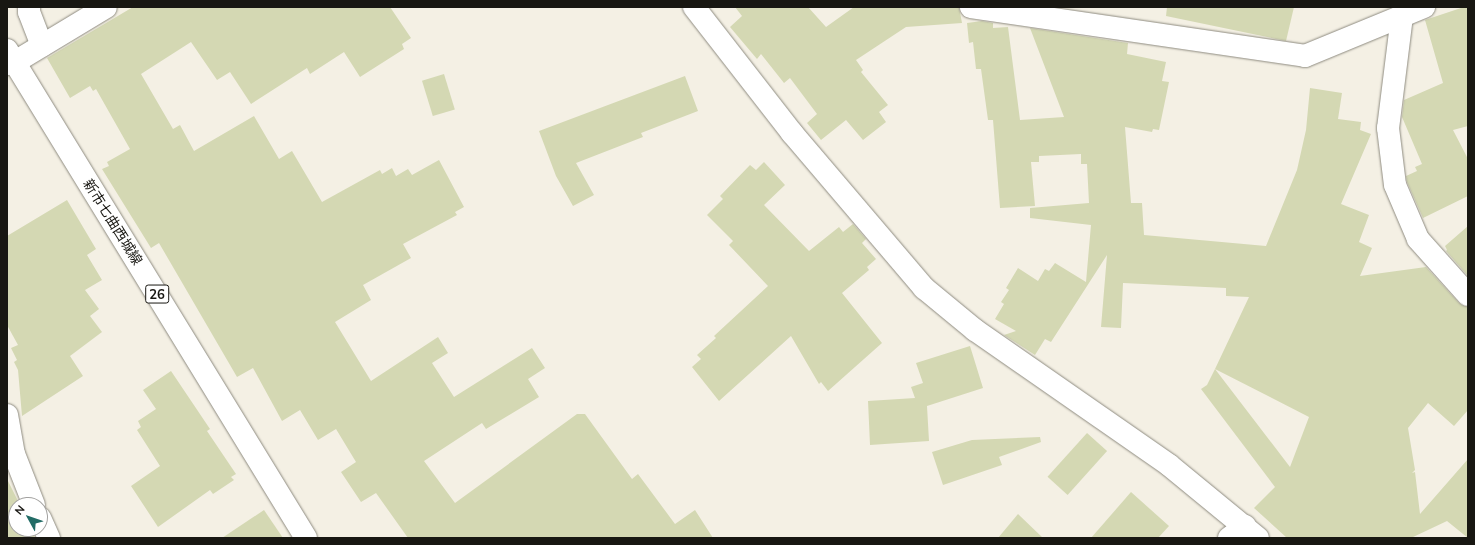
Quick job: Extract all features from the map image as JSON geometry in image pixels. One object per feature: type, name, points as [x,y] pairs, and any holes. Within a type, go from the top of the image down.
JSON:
[{"type":"street","points":[[29,7],[29,12],[42,46]]},
{"type":"street","points":[[10,58],[42,46],[106,7]]},
{"type":"street","points":[[694,7],[792,133],[924,288],[975,330],[1169,466],[1244,534]]},
{"type":"street","points":[[971,7],[1305,56],[1424,7]]},
{"type":"street","points":[[1402,16],[1388,128],[1395,185],[1418,239],[1468,295]]},
{"type":"street","name":"新市七曲西城線","points":[[10,58],[306,538]]},
{"type":"street","points":[[7,415],[14,454],[31,497]]},
{"type":"building","points":[[133,7],[390,7],[411,38],[402,44],[404,49],[360,77],[344,52],[310,74],[307,68],[251,104],[230,72],[217,80],[191,42],[141,74],[173,129],[180,125],[194,151],[254,116],[279,159],[292,151],[322,202],[380,170],[382,174],[392,168],[396,176],[408,169],[412,175],[439,160],[464,207],[455,212],[457,215],[403,244],[411,258],[363,285],[371,300],[335,322],[371,381],[438,337],[448,353],[432,363],[454,397],[532,348],[545,368],[528,379],[539,397],[486,429],[482,423],[424,461],[455,503],[577,414],[585,414],[632,479],[638,474],[675,524],[695,510],[713,538],[408,538],[376,493],[361,502],[341,472],[356,462],[336,429],[318,440],[300,410],[282,421],[253,368],[237,377],[159,243],[151,248],[102,169],[109,166],[107,162],[130,149],[96,89],[93,91],[90,86],[70,98],[47,58]]},
{"type":"building","points":[[735,7],[808,7],[826,27],[854,7],[959,7],[962,23],[906,27],[856,60],[863,70],[861,72],[888,105],[879,112],[886,122],[863,140],[846,120],[821,140],[807,123],[817,114],[790,78],[784,83],[761,54],[757,59],[730,27],[742,16]]},
{"type":"building","points":[[1167,7],[1294,7],[1286,41],[1166,16]]},
{"type":"building","points":[[1468,7],[1468,126],[1453,130],[1468,159],[1468,196],[1423,218],[1407,182],[1406,176],[1417,171],[1415,167],[1422,164],[1402,117],[1404,100],[1443,83],[1425,20]]},
{"type":"building","points":[[982,21],[993,23],[993,28],[1008,27],[1020,120],[1064,117],[1030,28],[1128,43],[1127,54],[1166,62],[1162,81],[1169,82],[1159,130],[1153,129],[1152,132],[1125,127],[1131,203],[1142,203],[1144,235],[1266,246],[1297,170],[1306,130],[1310,88],[1342,93],[1338,119],[1361,122],[1360,130],[1371,134],[1341,204],[1369,215],[1359,242],[1372,248],[1360,276],[1426,267],[1459,303],[1468,307],[1468,410],[1454,426],[1428,403],[1408,428],[1415,470],[1412,473],[1415,472],[1420,514],[1468,459],[1468,538],[1447,521],[1411,538],[1287,538],[1254,508],[1275,487],[1201,389],[1207,385],[1249,297],[1226,296],[1226,288],[1123,283],[1121,328],[1101,327],[1107,255],[1051,342],[1045,339],[1035,355],[1004,335],[1016,331],[995,319],[1004,304],[1001,302],[1009,290],[1006,288],[1018,268],[1038,281],[1045,269],[1049,271],[1055,263],[1086,282],[1091,225],[1030,218],[1030,208],[1089,203],[1087,164],[1081,164],[1081,154],[1039,156],[1039,162],[1031,162],[1035,206],[1000,208],[993,120],[988,120],[981,69],[976,69],[973,42],[969,43],[967,23]],"holes":[[[1215,369],[1309,417],[1290,467]]]},
{"type":"building","points":[[444,74],[455,109],[433,116],[422,81]]},
{"type":"building","points":[[685,76],[698,111],[641,133],[643,137],[576,163],[594,195],[573,206],[556,176],[539,131]]},
{"type":"building","points":[[764,162],[785,185],[764,205],[809,251],[839,227],[843,232],[853,224],[866,239],[862,243],[876,259],[867,267],[869,270],[842,293],[882,343],[828,391],[821,382],[819,384],[791,336],[719,401],[692,367],[701,359],[697,355],[716,338],[714,336],[768,286],[729,245],[733,241],[707,215],[723,199],[720,196],[750,165],[756,170]]},
{"type":"building","points":[[67,200],[96,249],[87,255],[102,280],[85,290],[99,309],[90,316],[102,332],[70,356],[83,376],[22,416],[18,370],[14,362],[17,360],[11,348],[18,345],[7,325],[7,236]]},
{"type":"building","points":[[1468,226],[1468,276],[1446,251],[1445,246]]},
{"type":"building","points":[[970,346],[983,388],[927,406],[929,441],[870,445],[868,401],[915,398],[911,387],[923,383],[916,363]]},
{"type":"building","points":[[171,371],[210,429],[207,431],[236,474],[231,477],[234,480],[213,494],[210,490],[158,527],[131,486],[160,466],[137,430],[141,427],[138,421],[156,409],[143,390]]},
{"type":"building","points":[[1087,433],[1107,451],[1068,495],[1048,477]]},
{"type":"building","points":[[1040,437],[1041,442],[999,457],[1002,465],[943,485],[932,452],[972,440]]},
{"type":"building","points":[[7,479],[16,497],[8,497],[8,537],[35,538],[7,538]]},
{"type":"building","points":[[1131,492],[1169,526],[1158,538],[1091,538]]},
{"type":"building","points":[[264,510],[283,538],[222,538]]},
{"type":"building","points":[[1018,514],[1043,538],[998,538]]}]
